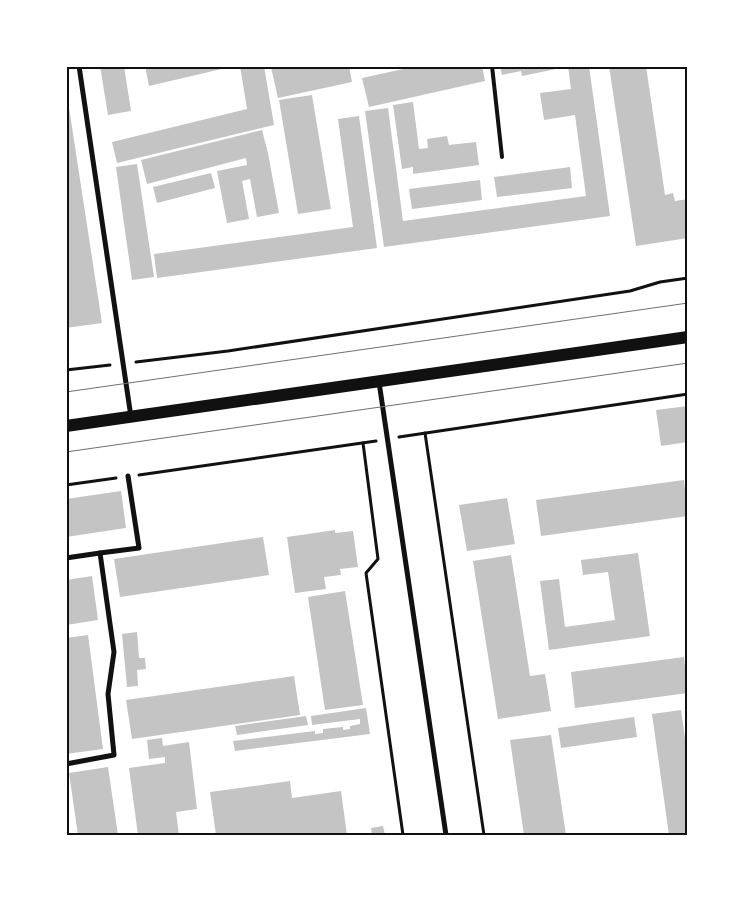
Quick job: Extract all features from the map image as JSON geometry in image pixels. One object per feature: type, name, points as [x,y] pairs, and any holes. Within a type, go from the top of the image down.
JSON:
[{"type":"main road","points":[[66,426],[688,337]]},
{"type":"street","points":[[79,66],[131,417]]},
{"type":"street","points":[[379,381],[446,835]]},
{"type":"street","points":[[66,558],[139,548],[128,476]]},
{"type":"street","points":[[66,764],[114,755],[108,694],[114,652],[100,553]]},
{"type":"lane","points":[[492,66],[502,157]]},
{"type":"path","points":[[66,370],[228,351],[630,291],[660,282],[688,278]]},
{"type":"path","points":[[424,433],[484,835]]},
{"type":"path","points":[[363,443],[378,559],[366,573],[403,835]]},
{"type":"building","points":[[100,66],[124,66],[131,111],[108,115]]},
{"type":"building","points":[[145,66],[230,66],[230,67],[149,86]]},
{"type":"building","points":[[240,66],[264,66],[274,125],[117,163],[112,142],[247,109]]},
{"type":"building","points":[[349,66],[352,82],[278,98],[271,67]]},
{"type":"building","points":[[417,66],[482,66],[485,81],[369,107],[362,78]]},
{"type":"building","points":[[500,66],[560,66],[561,68],[522,76],[521,71],[502,75]]},
{"type":"building","points":[[568,66],[589,66],[610,216],[384,247],[365,111],[388,108],[403,221],[586,196],[575,115],[544,120],[540,93],[571,89]]},
{"type":"building","points":[[609,66],[646,66],[665,195],[673,193],[675,201],[688,199],[688,238],[636,246]]},
{"type":"building","points":[[66,88],[102,323],[66,328]]},
{"type":"building","points":[[312,95],[331,209],[298,214],[279,100]]},
{"type":"building","points":[[413,102],[419,149],[428,148],[427,139],[447,136],[449,145],[476,142],[479,165],[413,174],[413,167],[402,169],[393,105]]},
{"type":"building","points":[[359,116],[377,248],[157,278],[154,254],[353,227],[338,119]]},
{"type":"building","points":[[262,130],[279,213],[257,217],[250,179],[242,181],[249,219],[227,223],[217,171],[247,165],[246,158],[147,184],[141,160]]},
{"type":"building","points":[[137,164],[154,277],[132,280],[116,167]]},
{"type":"building","points":[[570,167],[572,188],[497,197],[494,177]]},
{"type":"building","points":[[211,173],[215,188],[157,203],[153,187]]},
{"type":"building","points":[[480,180],[482,200],[412,209],[409,189]]},
{"type":"building","points":[[688,406],[688,442],[661,446],[656,410]]},
{"type":"building","points":[[684,480],[688,516],[541,536],[536,500]]},
{"type":"building","points":[[121,491],[126,528],[66,537],[66,499]]},
{"type":"building","points":[[507,498],[515,544],[467,551],[459,505]]},
{"type":"building","points":[[335,530],[335,533],[353,531],[358,567],[340,569],[341,575],[324,577],[326,589],[295,593],[287,537]]},
{"type":"building","points":[[263,537],[269,575],[120,597],[114,559]]},
{"type":"building","points":[[638,553],[650,636],[549,650],[540,581],[559,579],[565,627],[615,620],[608,572],[583,575],[581,560]]},
{"type":"building","points":[[511,555],[530,676],[545,674],[551,711],[498,719],[473,561]]},
{"type":"building","points":[[92,576],[98,620],[66,625],[66,580]]},
{"type":"building","points":[[345,591],[363,705],[325,710],[308,597]]},
{"type":"building","points":[[137,632],[139,658],[145,658],[146,669],[137,670],[138,686],[127,687],[122,634]]},
{"type":"building","points":[[88,635],[103,749],[66,754],[66,638]]},
{"type":"building","points":[[684,657],[688,693],[575,708],[571,672]]},
{"type":"building","points":[[294,676],[300,715],[132,739],[126,700]]},
{"type":"building","points":[[366,708],[370,734],[235,751],[233,741],[315,731],[315,734],[323,733],[323,729],[343,727],[343,730],[350,729],[350,726],[360,724],[360,719],[312,725],[311,716]]},
{"type":"building","points":[[681,710],[688,759],[688,835],[669,835],[652,714]]},
{"type":"building","points":[[306,716],[308,725],[237,735],[235,726]]},
{"type":"building","points":[[634,717],[637,737],[561,748],[558,728]]},
{"type":"building","points":[[551,735],[566,835],[524,835],[510,740]]},
{"type":"building","points":[[162,738],[163,746],[189,742],[197,809],[176,812],[179,835],[138,835],[129,768],[165,763],[165,757],[149,759],[147,740]]},
{"type":"building","points":[[108,767],[118,835],[78,835],[69,773]]},
{"type":"building","points":[[290,781],[292,798],[341,791],[347,835],[216,835],[210,792]]},
{"type":"building","points":[[383,826],[385,835],[372,835],[371,828]]},
{"type":"tram line","points":[[66,392],[688,303]]},
{"type":"tram line","points":[[66,452],[688,363]]}]
